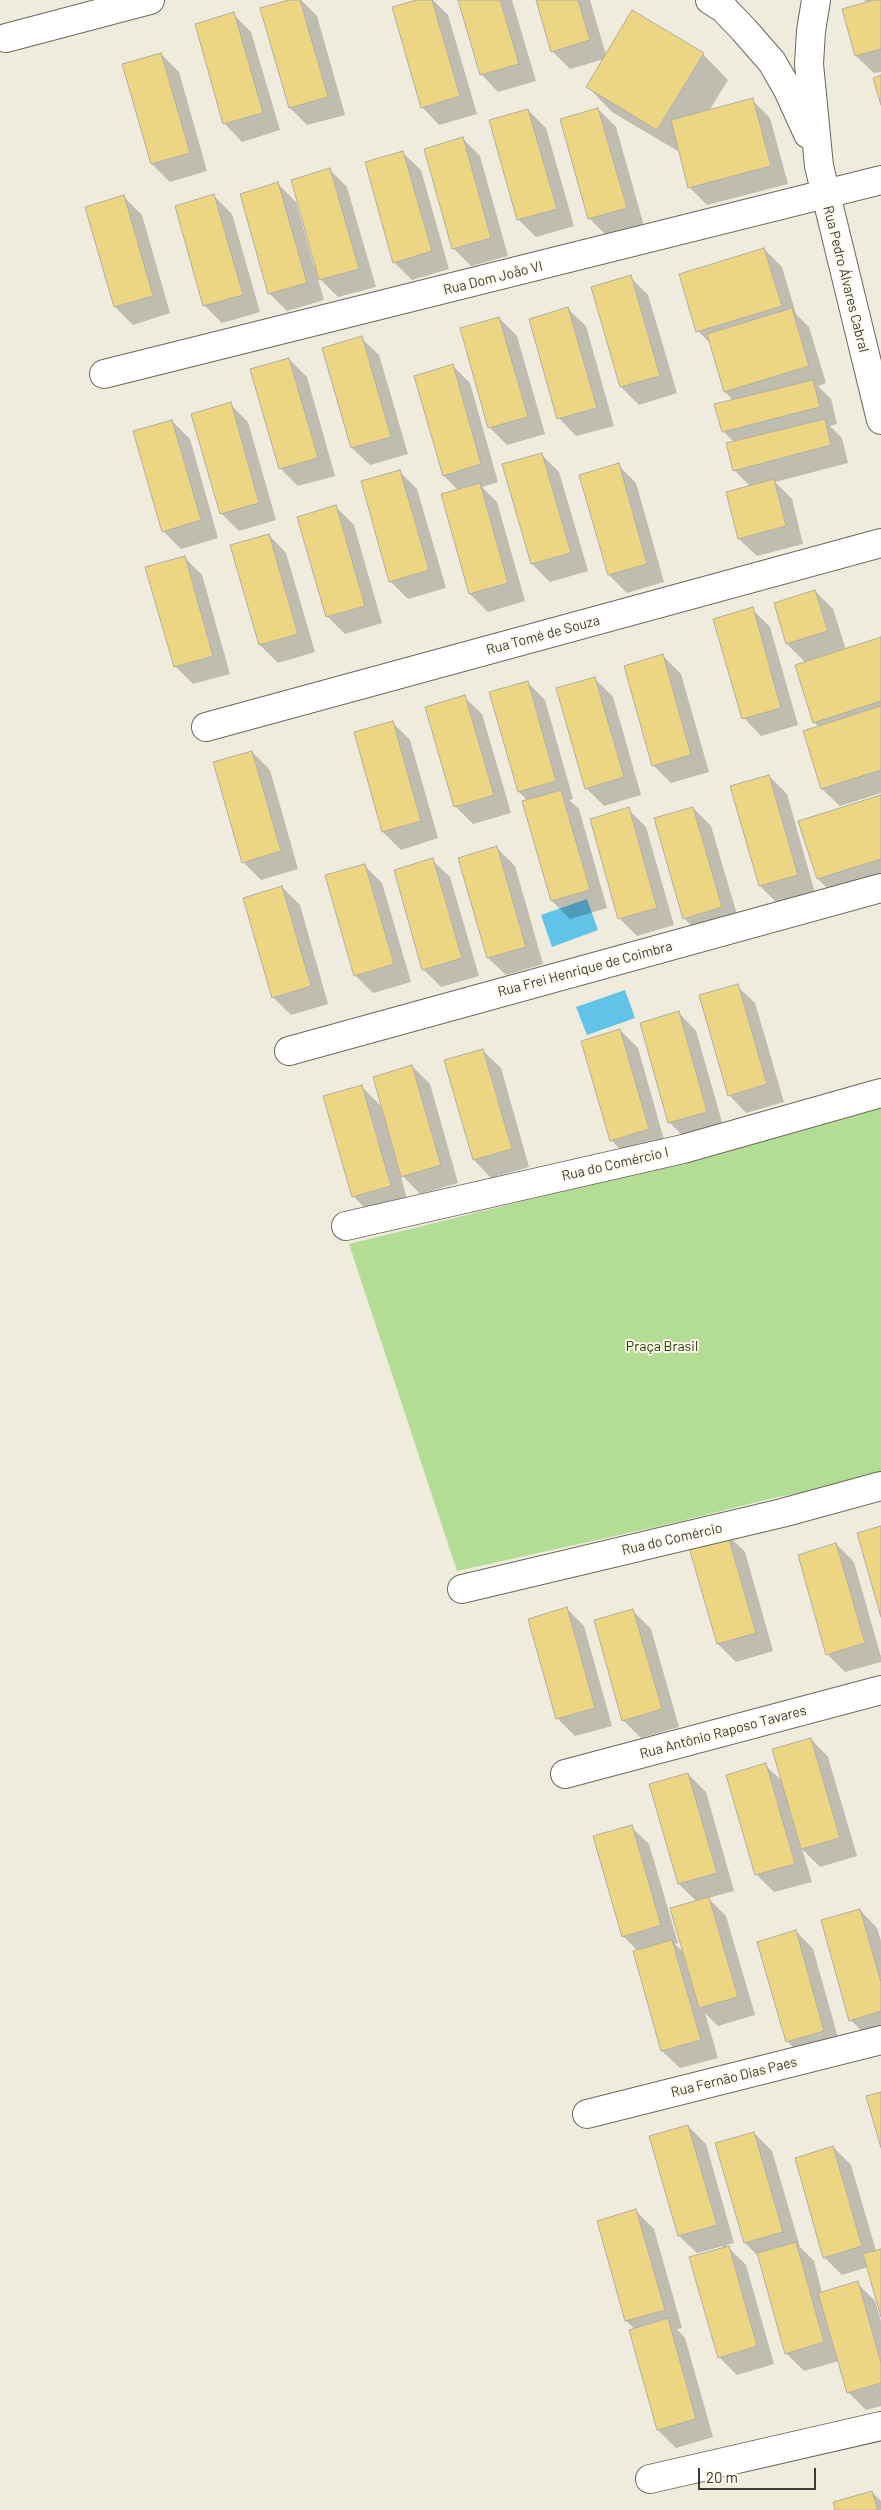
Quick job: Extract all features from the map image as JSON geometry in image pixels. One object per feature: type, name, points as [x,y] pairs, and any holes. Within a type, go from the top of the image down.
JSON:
[{"type":"street","points":[[6,38],[150,0]]},
{"type":"street","name":"Rua Pedro Álvares Cabral","points":[[710,0],[724,9],[772,62],[803,120],[820,166]]},
{"type":"street","name":"Rua Pedro Álvares Cabral","points":[[816,0],[811,30],[809,64],[820,166],[825,195],[881,420]]},
{"type":"street","name":"Rua Dom Joåo VI","points":[[104,374],[881,180]]},
{"type":"street","name":"Rua Tomé de Souza","points":[[206,727],[881,544]]},
{"type":"street","name":"Rua Frei Henrique de Coimbra","points":[[288,1051],[881,888]]},
{"type":"street","name":"Rua do Comércio I","points":[[346,1226],[683,1149],[881,1093]]},
{"type":"street","name":"Rua do Comércio","points":[[462,1589],[782,1513],[881,1486]]},
{"type":"street","name":"Rua Antônio Raposo Tavares","points":[[565,1774],[881,1690]]},
{"type":"street","name":"Rua Fernão Dias Paes","points":[[587,2114],[881,2040]]},
{"type":"street","points":[[650,2479],[881,2426]]},
{"type":"green space","name":"Praça Brasil","points":[[881,1107],[881,1473],[825,1489],[777,1497],[669,1524],[457,1571],[349,1244],[690,1160]]},
{"type":"water","points":[[587,899],[598,930],[552,947],[541,915]]},
{"type":"water","points":[[625,990],[635,1018],[587,1035],[576,1007]]},
{"type":"building","points":[[289,0],[300,0],[328,97],[289,108],[260,8]]},
{"type":"building","points":[[417,0],[432,0],[460,96],[421,108],[392,7]]},
{"type":"building","points":[[458,0],[500,0],[519,64],[480,75]]},
{"type":"building","points":[[536,0],[578,0],[590,40],[551,52]]},
{"type":"building","points":[[874,0],[881,0],[881,49],[855,56],[842,9]]},
{"type":"building","points":[[632,10],[704,53],[657,130],[586,87]]},
{"type":"building","points":[[234,12],[263,113],[223,124],[195,24]]},
{"type":"building","points":[[161,53],[190,153],[151,164],[122,64]]},
{"type":"building","points":[[881,75],[881,105],[873,78]]},
{"type":"building","points":[[753,98],[771,166],[688,188],[671,120]]},
{"type":"building","points":[[598,108],[627,208],[588,219],[560,119]]},
{"type":"building","points":[[528,109],[557,209],[517,220],[489,120]]},
{"type":"building","points":[[463,137],[491,238],[452,249],[424,149]]},
{"type":"building","points":[[403,151],[432,251],[393,263],[365,162]]},
{"type":"building","points":[[330,168],[359,269],[319,280],[291,180]]},
{"type":"building","points":[[278,182],[307,283],[268,294],[240,194]]},
{"type":"building","points":[[214,194],[243,295],[203,306],[175,206]]},
{"type":"building","points":[[124,195],[153,296],[114,307],[85,207]]},
{"type":"building","points":[[764,248],[782,306],[696,332],[679,274]]},
{"type":"building","points":[[631,275],[660,376],[620,387],[591,287]]},
{"type":"building","points":[[568,307],[597,408],[557,419],[529,319]]},
{"type":"building","points":[[792,308],[809,366],[724,392],[707,334]]},
{"type":"building","points":[[499,317],[528,417],[488,428],[460,328]]},
{"type":"building","points":[[362,336],[391,437],[351,448],[322,348]]},
{"type":"building","points":[[289,358],[318,458],[279,469],[250,369]]},
{"type":"building","points":[[453,364],[481,464],[443,476],[414,376]]},
{"type":"building","points":[[813,380],[820,407],[722,432],[714,404]]},
{"type":"building","points":[[231,402],[259,503],[220,514],[191,414]]},
{"type":"building","points":[[825,419],[831,445],[733,471],[726,443]]},
{"type":"building","points":[[172,420],[201,520],[162,532],[133,431]]},
{"type":"building","points":[[542,453],[571,553],[531,564],[502,464]]},
{"type":"building","points":[[619,463],[647,564],[608,575],[579,475]]},
{"type":"building","points":[[400,470],[429,570],[389,582],[361,481]]},
{"type":"building","points":[[774,479],[786,526],[738,539],[726,492]]},
{"type":"building","points":[[480,483],[508,583],[469,594],[441,494]]},
{"type":"building","points":[[336,505],[365,606],[326,617],[297,517]]},
{"type":"building","points":[[269,534],[298,634],[259,645],[230,545]]},
{"type":"building","points":[[185,556],[213,656],[174,667],[145,567]]},
{"type":"building","points":[[815,590],[828,631],[786,644],[774,603]]},
{"type":"building","points":[[753,607],[781,708],[742,719],[713,619]]},
{"type":"building","points":[[881,637],[881,701],[813,723],[795,665]]},
{"type":"building","points":[[663,654],[691,755],[652,766],[624,666]]},
{"type":"building","points":[[595,677],[624,777],[585,789],[556,688]]},
{"type":"building","points":[[528,681],[556,781],[518,792],[489,692]]},
{"type":"building","points":[[465,695],[494,795],[454,807],[425,707]]},
{"type":"building","points":[[881,706],[881,770],[821,789],[803,731]]},
{"type":"building","points":[[393,721],[421,821],[382,832],[354,732]]},
{"type":"building","points":[[252,751],[281,851],[242,863],[213,762]]},
{"type":"building","points":[[769,775],[798,875],[759,886],[730,786]]},
{"type":"building","points":[[561,790],[590,890],[551,901],[522,801]]},
{"type":"building","points":[[881,795],[881,859],[817,879],[798,821]]},
{"type":"building","points":[[629,807],[657,908],[618,919],[590,819]]},
{"type":"building","points":[[693,807],[722,907],[683,919],[654,818]]},
{"type":"building","points":[[497,846],[526,947],[487,958],[458,858]]},
{"type":"building","points":[[433,858],[462,958],[422,970],[394,870]]},
{"type":"building","points":[[365,864],[394,964],[354,976],[325,875]]},
{"type":"building","points":[[282,886],[311,986],[272,998],[243,898]]},
{"type":"building","points":[[738,984],[767,1084],[728,1096],[699,995]]},
{"type":"building","points":[[679,1011],[707,1112],[668,1123],[640,1023]]},
{"type":"building","points":[[620,1029],[649,1129],[610,1141],[581,1041]]},
{"type":"building","points":[[483,1049],[512,1149],[473,1160],[444,1060]]},
{"type":"building","points":[[412,1065],[441,1165],[401,1177],[373,1077]]},
{"type":"building","points":[[362,1085],[391,1186],[352,1197],[323,1096]]},
{"type":"building","points":[[881,1526],[881,1617],[857,1533]]},
{"type":"building","points":[[727,1532],[756,1633],[717,1644],[688,1544]]},
{"type":"building","points":[[836,1543],[865,1643],[826,1655],[798,1555]]},
{"type":"building","points":[[567,1607],[595,1708],[556,1719],[528,1619]]},
{"type":"building","points":[[633,1609],[662,1709],[622,1721],[594,1620]]},
{"type":"building","points":[[811,1738],[840,1838],[801,1849],[772,1749]]},
{"type":"building","points":[[766,1763],[795,1864],[755,1875],[726,1775]]},
{"type":"building","points":[[688,1773],[717,1873],[678,1884],[649,1784]]},
{"type":"building","points":[[632,1825],[661,1925],[622,1937],[593,1836]]},
{"type":"building","points":[[709,1897],[738,1997],[699,2008],[670,1908]]},
{"type":"building","points":[[860,1909],[881,1982],[881,2011],[849,2021],[821,1920]]},
{"type":"building","points":[[796,1930],[824,2031],[786,2042],[757,1942]]},
{"type":"building","points":[[672,1940],[701,2040],[661,2051],[633,1951]]},
{"type":"building","points":[[881,2092],[881,2148],[866,2096]]},
{"type":"building","points":[[688,2125],[717,2225],[678,2236],[649,2136]]},
{"type":"building","points":[[754,2132],[783,2232],[744,2243],[715,2143]]},
{"type":"building","points":[[833,2146],[862,2246],[823,2258],[795,2158]]},
{"type":"building","points":[[636,2209],[665,2310],[625,2321],[597,2221]]},
{"type":"building","points":[[796,2242],[824,2342],[785,2354],[757,2253]]},
{"type":"building","points":[[729,2246],[757,2346],[718,2358],[689,2257]]},
{"type":"building","points":[[881,2249],[881,2317],[863,2254]]},
{"type":"building","points":[[858,2281],[881,2363],[881,2383],[847,2393],[818,2293]]},
{"type":"building","points":[[668,2318],[696,2419],[657,2430],[629,2330]]},
{"type":"building","points":[[872,2491],[878,2510],[835,2510],[833,2502]]}]
